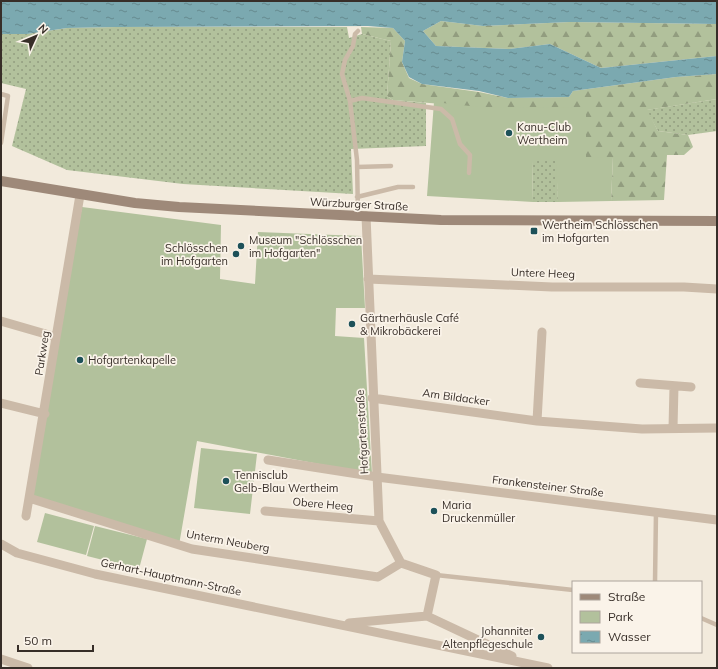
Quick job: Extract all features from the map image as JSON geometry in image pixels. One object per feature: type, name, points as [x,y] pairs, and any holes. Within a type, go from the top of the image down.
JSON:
[{"type":"main road","name":"Würzburger Straße","points":[[1,181],[80,195],[135,203],[179,207],[388,218],[717,221]]},
{"type":"street","name":"Parkweg","points":[[26,516],[45,414],[56,337],[80,195]]},
{"type":"street","name":"Hofgartenstraße","points":[[362,216],[368,279],[372,398],[379,521],[401,563]]},
{"type":"street","name":"Untere Heeg","points":[[368,279],[552,287],[684,287],[717,289]]},
{"type":"street","points":[[1,321],[56,337]]},
{"type":"street","points":[[537,421],[542,332]]},
{"type":"street","points":[[640,383],[691,387]]},
{"type":"street","points":[[673,428],[674,386]]},
{"type":"street","name":"Am Bildacker","points":[[372,398],[537,421],[642,429],[717,428]]},
{"type":"street","points":[[1,403],[45,414]]},
{"type":"street","points":[[268,460],[377,477]]},
{"type":"street","name":"Frankensteiner Straße","points":[[377,477],[717,520]]},
{"type":"street","name":"Unterm Neuberg","points":[[29,498],[192,549],[378,577],[401,563]]},
{"type":"street","name":"Obere Heeg","points":[[265,511],[379,521]]},
{"type":"street","name":"Gerhart-Hauptmann-Straße","points":[[1,544],[17,553],[95,574],[526,662],[548,668]]},
{"type":"street","points":[[401,563],[436,575],[427,616]]},
{"type":"street","name":"Gerhart-Hauptmann-Straße","points":[[339,624],[427,616],[526,662]]},
{"type":"street","points":[[1,659],[28,668]]},
{"type":"lane","points":[[355,32],[353,46],[345,60],[342,74],[350,101],[357,167],[357,197],[362,216]]},
{"type":"lane","points":[[1,94],[8,96],[1,143]]},
{"type":"lane","points":[[350,101],[362,98],[441,109],[452,119],[460,144],[470,155],[469,173]]},
{"type":"lane","points":[[357,167],[392,166]]},
{"type":"lane","points":[[357,197],[398,187],[413,187]]},
{"type":"lane","points":[[655,581],[656,512]]},
{"type":"lane","points":[[436,575],[572,590]]},
{"type":"lane","points":[[702,618],[717,624]]},
{"type":"green space","points":[[441,21],[483,26],[570,22],[717,24],[717,56],[601,68],[550,44],[509,49],[436,46],[423,31]]},
{"type":"green space","points":[[347,27],[349,38],[362,34],[391,41],[387,96],[393,100],[426,103],[426,146],[351,149],[353,194],[183,184],[67,170],[12,146],[26,89],[1,83],[1,34],[27,34],[67,28]]},
{"type":"green space","points":[[361,27],[393,28],[405,41],[402,62],[409,78],[422,84],[479,92],[508,98],[569,97],[573,91],[676,77],[717,74],[717,99],[647,110],[658,131],[688,135],[693,147],[684,155],[667,155],[664,200],[611,201],[613,158],[586,158],[586,108],[465,113],[454,105],[393,100],[387,96],[391,41],[362,34]]},
{"type":"green space","points":[[717,99],[717,131],[688,135],[658,131],[646,110]]},
{"type":"green space","name":"Kanu-Club Wertheim","points":[[434,102],[479,107],[586,108],[586,158],[613,157],[611,201],[558,202],[556,161],[532,161],[533,202],[427,196]]},
{"type":"green space","points":[[532,161],[557,161],[558,202],[533,202]]},
{"type":"green space","points":[[82,207],[221,225],[220,279],[255,284],[258,232],[361,236],[365,308],[336,308],[335,336],[364,338],[372,474],[197,441],[179,545],[29,498]]},
{"type":"green space","name":"Tennisclub Gelb-Blau Wertheim","points":[[201,448],[257,454],[250,514],[194,508]]},
{"type":"green space","points":[[45,513],[94,526],[86,555],[37,542]]},
{"type":"green space","points":[[95,526],[147,539],[139,569],[87,556]]},
{"type":"water","points":[[1,1],[717,1],[717,24],[570,22],[483,26],[441,21],[423,31],[436,46],[509,49],[550,44],[601,68],[717,56],[717,74],[676,77],[573,91],[569,97],[508,98],[479,91],[422,84],[409,77],[402,62],[405,41],[393,28],[368,26],[115,27],[67,28],[27,34],[1,34]]},
{"type":"place","name":"Kanu-Club Wertheim","points":[[509,133]]},
{"type":"place","name":"Wertheim Schlösschen im Hofgarten","points":[[534,231]]},
{"type":"place","name":"Museum \"Schlösschen im Hofgarten\"","points":[[241,246]]},
{"type":"place","name":"Schlösschen im Hofgarten","points":[[236,254]]},
{"type":"place","name":"Gärtnerhäusle Café & Mikrobäckerei","points":[[352,324]]},
{"type":"place","name":"Hofgartenkapelle","points":[[80,360]]},
{"type":"place","name":"Tennisclub Gelb-Blau Wertheim","points":[[226,481]]},
{"type":"place","name":"Maria Druckenmüller","points":[[434,511]]},
{"type":"place","name":"Johanniter Altenpflegeschule","points":[[541,637]]}]
